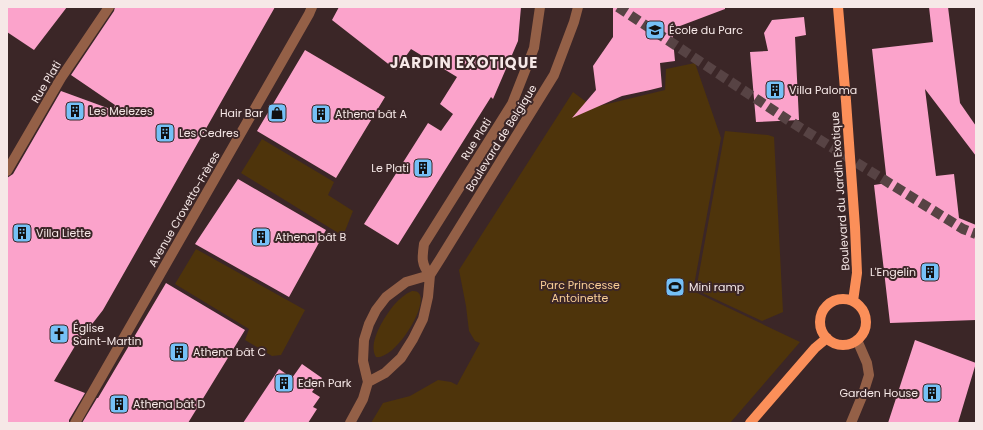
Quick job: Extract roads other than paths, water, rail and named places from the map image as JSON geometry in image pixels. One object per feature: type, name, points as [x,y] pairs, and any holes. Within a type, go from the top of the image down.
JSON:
[{"type":"main road","name":"Boulevard du Jardin Exotique","points":[[838,7],[857,258],[857,273],[853,301]]},
{"type":"main road","points":[[838,299],[853,301],[863,309],[866,316],[867,322],[865,330],[862,335],[852,344],[845,345],[832,342],[823,333],[820,327],[821,314],[830,302],[838,299]]},
{"type":"main road","points":[[750,423],[815,348],[827,338]]},
{"type":"street","name":"Rue Plati","points":[[7,171],[61,78],[109,7]]},
{"type":"street","name":"Avenue Crovetto-Frères","points":[[75,423],[298,35],[312,7]]},
{"type":"street","name":"Rue Plati","points":[[430,275],[424,268],[422,257],[424,244],[512,104],[534,48],[540,7]]},
{"type":"street","name":"Boulevard de Belgique","points":[[368,382],[385,373],[401,358],[413,339],[423,319],[428,297],[430,275],[554,75],[574,22],[578,7]]},
{"type":"street","points":[[350,423],[363,399],[368,382],[363,361],[364,340],[369,324],[376,310],[386,296],[406,282],[430,275]]},
{"type":"street","points":[[851,423],[869,375],[867,363],[857,340]]},
{"type":"tunnel","points":[[618,7],[788,120],[963,229],[976,234]]},
{"type":"place","name":"École du Parc","points":[[655,30]]},
{"type":"place","name":"Villa Paloma","points":[[775,90]]},
{"type":"place","name":"Les Melezes","points":[[75,111]]},
{"type":"place","name":"Hair Bar","points":[[277,113]]},
{"type":"place","name":"Athena bât A","points":[[321,114]]},
{"type":"place","name":"Les Cedres","points":[[165,133]]},
{"type":"place","name":"Le Plati","points":[[423,168]]},
{"type":"place","name":"Villa Liette","points":[[22,233]]},
{"type":"place","name":"Athena bât B","points":[[261,237]]},
{"type":"place","name":"L'Engelin","points":[[930,272]]},
{"type":"place","name":"Mini ramp","points":[[675,287]]},
{"type":"place","name":"Église Saint-Martin","points":[[59,334]]},
{"type":"place","name":"Athena bât C","points":[[179,352]]},
{"type":"place","name":"Eden Park","points":[[284,383]]},
{"type":"place","name":"Garden House","points":[[932,393]]},
{"type":"place","name":"Athena bât D","points":[[119,404]]},
{"type":"district","name":"JARDIN EXOTIQUE","points":[[464,62]]},
{"type":"park label","name":"Parc Princesse Antoinette","points":[[580,291]]}]
